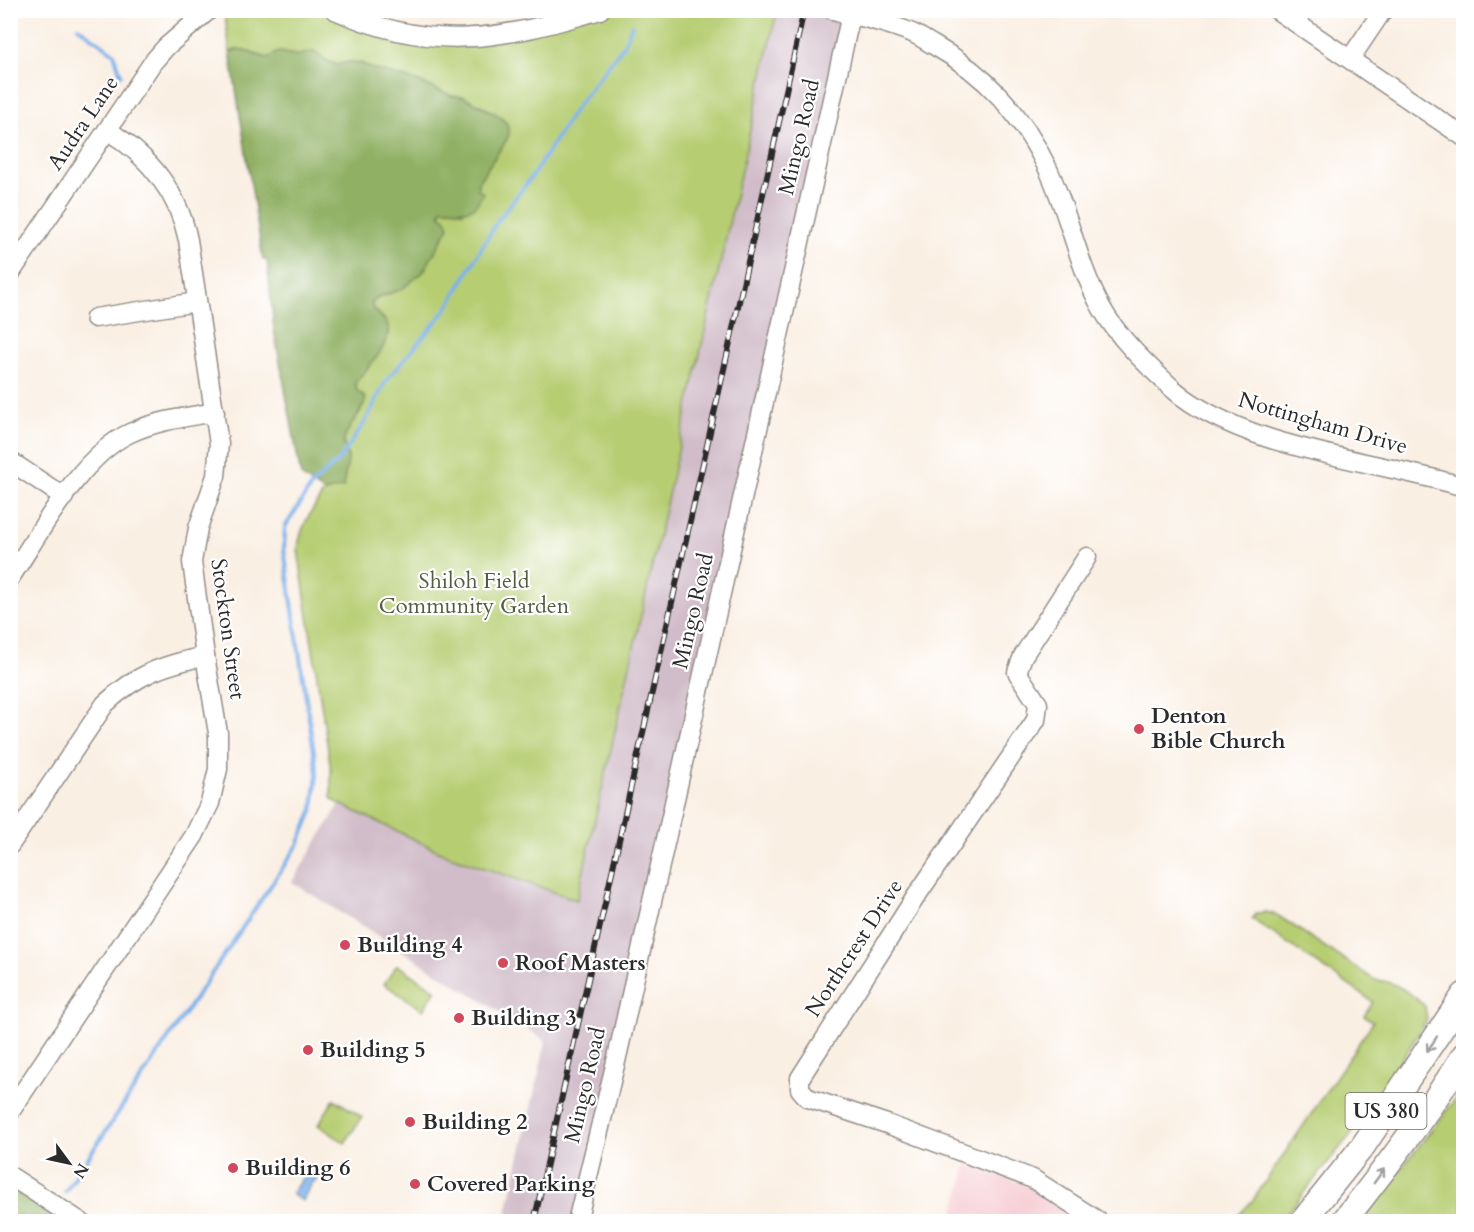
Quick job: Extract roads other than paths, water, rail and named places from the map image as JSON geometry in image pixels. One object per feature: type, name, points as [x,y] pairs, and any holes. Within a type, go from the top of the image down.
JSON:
[{"type":"main road","name":"US 380","points":[[1302,1221],[1363,1146],[1464,996]]},
{"type":"main road","name":"US 380","points":[[1342,1221],[1373,1184],[1437,1097],[1464,1055]]},
{"type":"street","name":"Audra Lane","points":[[10,274],[160,53],[209,10]]},
{"type":"street","points":[[335,10],[404,32],[429,37],[461,38],[512,34],[600,10]]},
{"type":"street","points":[[1277,10],[1464,137]]},
{"type":"street","points":[[1350,59],[1383,10]]},
{"type":"street","name":"Nottingham Drive","points":[[845,12],[908,31],[955,57],[987,82],[1013,109],[1047,167],[1086,274],[1102,308],[1125,342],[1174,389],[1200,408],[1239,427],[1320,452],[1464,487]]},
{"type":"street","name":"Mingo Road","points":[[577,1221],[618,1053],[845,12]]},
{"type":"street","name":"Stockton Street","points":[[10,1112],[194,836],[210,803],[217,775],[219,744],[192,562],[195,540],[218,465],[218,433],[186,228],[171,193],[157,172],[142,156],[107,130]]},
{"type":"street","points":[[95,318],[197,302]]},
{"type":"street","points":[[10,578],[64,497],[87,466],[102,451],[120,439],[163,422],[215,412]]},
{"type":"street","points":[[10,461],[64,497]]},
{"type":"street","name":"Northcrest Drive","points":[[1087,557],[1023,656],[1017,672],[1038,704],[1036,720],[909,908],[800,1078],[800,1089],[808,1098],[897,1128],[1033,1179],[1100,1221]]},
{"type":"street","points":[[10,845],[105,704],[121,690],[154,670],[205,656]]},
{"type":"street","points":[[10,1176],[81,1221]]},
{"type":"water","points":[[309,1164],[321,1172],[315,1182],[313,1181],[303,1201],[291,1194],[304,1176]]},
{"type":"waterway","points":[[65,1192],[298,845],[313,809],[317,773],[284,549],[285,527],[312,485],[340,459],[365,422],[386,381],[446,310],[496,223],[533,175],[577,106],[624,45],[632,25]]},
{"type":"waterway","points":[[78,27],[114,53],[121,75]]},
{"type":"railway","points":[[534,1222],[804,10]]},
{"type":"place","name":"Denton Bible Church","points":[[1139,729]]},
{"type":"place","name":"Building 4","points":[[345,945]]},
{"type":"place","name":"Roof Masters","points":[[503,963]]},
{"type":"place","name":"Building 3","points":[[459,1018]]},
{"type":"place","name":"Building 5","points":[[308,1050]]},
{"type":"place","name":"Building 2","points":[[410,1122]]},
{"type":"place","name":"Building 6","points":[[233,1168]]},
{"type":"place","name":"Covered Parking","points":[[415,1184]]},
{"type":"park label","name":"Shiloh Field Community Garden","points":[[474,594]]}]
